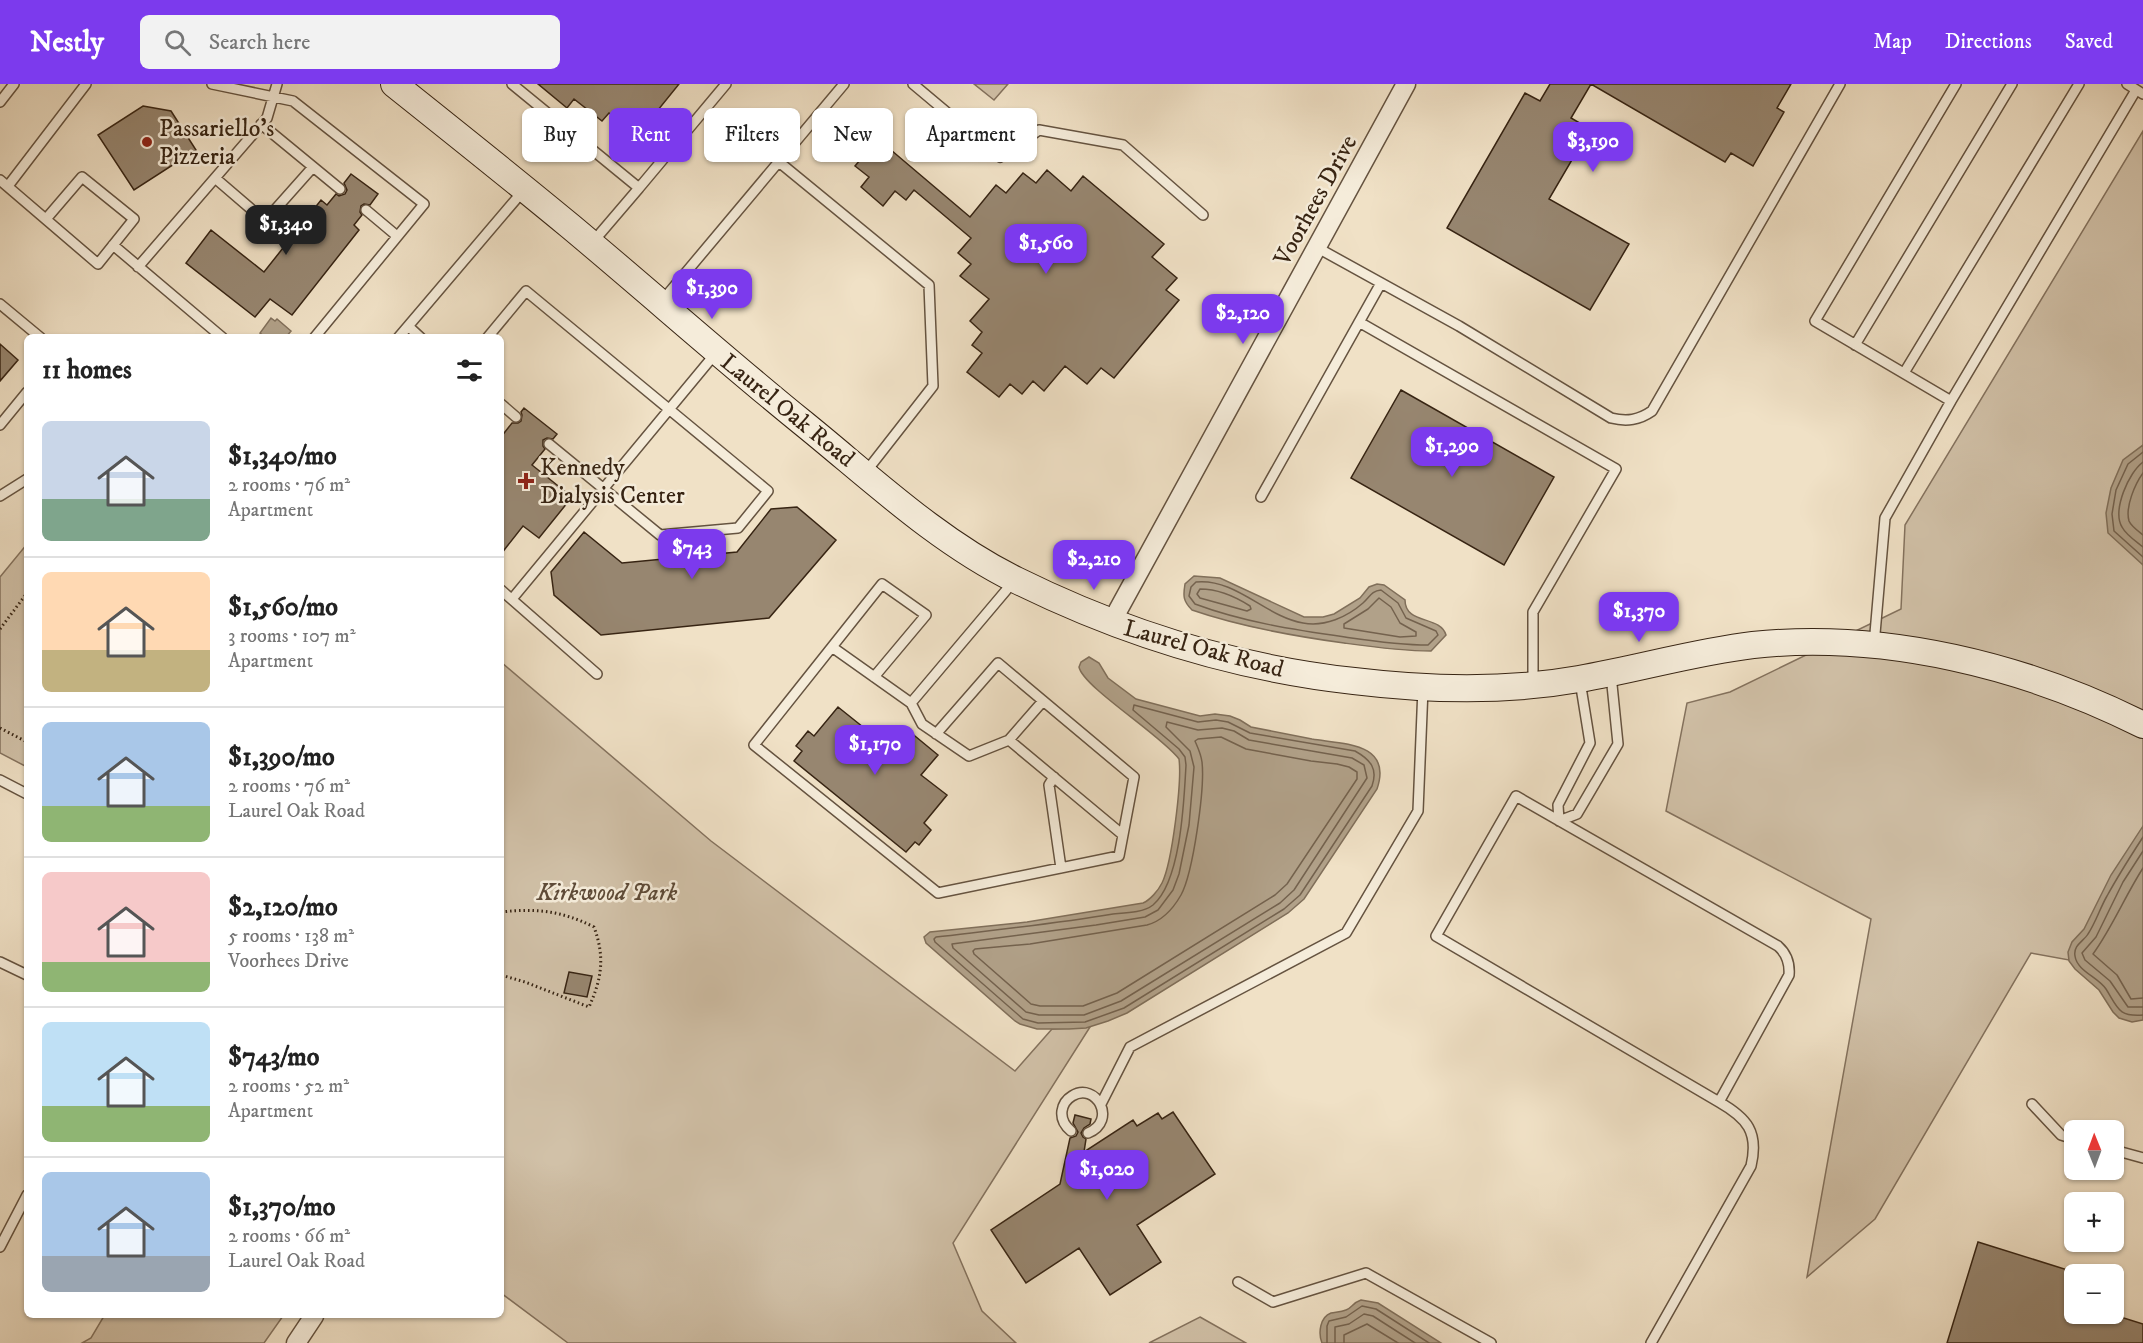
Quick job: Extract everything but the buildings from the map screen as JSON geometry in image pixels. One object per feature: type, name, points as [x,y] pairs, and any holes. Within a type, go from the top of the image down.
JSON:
[{"type":"street","name":"Laurel Oak Road","points":[[394,84],[938,532],[1015,580],[1111,623],[1217,657],[1291,673],[1357,682],[1484,688],[1579,679],[1688,654],[1756,645],[1815,642],[1874,646],[1946,655],[2015,672],[2090,699],[2143,725]]},
{"type":"street","name":"Voorhees Drive","points":[[1111,623],[1406,84]]},
{"type":"street","points":[[296,1343],[313,1318]]},
{"type":"lane","points":[[0,102],[14,84]]},
{"type":"lane","points":[[46,219],[82,177],[134,219],[98,264],[4,183],[86,84]]},
{"type":"lane","points":[[212,84],[292,101],[424,204],[317,334]]},
{"type":"lane","points":[[138,267],[267,118],[277,84]]},
{"type":"lane","points":[[512,84],[639,188]]},
{"type":"lane","points":[[591,244],[726,84]]},
{"type":"lane","points":[[800,137],[844,84]]},
{"type":"lane","points":[[913,84],[1000,157],[1039,130],[1123,145],[1203,214]]},
{"type":"lane","points":[[1316,247],[1459,326],[1611,418],[1622,420],[1643,417],[1652,411],[1840,84]]},
{"type":"lane","points":[[1951,401],[1815,321],[1956,84]]},
{"type":"lane","points":[[1855,345],[2012,84]]},
{"type":"lane","points":[[1904,373],[2079,84]]},
{"type":"lane","points":[[1874,646],[1885,518],[1951,401],[2140,92],[2127,84]]},
{"type":"lane","points":[[261,124],[340,189]]},
{"type":"lane","points":[[660,303],[779,162],[929,285],[933,386],[865,473]]},
{"type":"lane","points":[[215,178],[265,221],[313,167]]},
{"type":"lane","points":[[401,334],[524,189]]},
{"type":"lane","points":[[366,210],[398,236]]},
{"type":"lane","points":[[113,245],[218,334]]},
{"type":"lane","points":[[1262,497],[1381,283]]},
{"type":"lane","points":[[490,334],[526,291],[768,491],[738,528],[660,535],[549,444]]},
{"type":"lane","points":[[0,304],[36,334]]},
{"type":"lane","points":[[1359,322],[1616,470],[1533,612],[1533,685]]},
{"type":"lane","points":[[408,326],[417,334]]},
{"type":"lane","points":[[512,599],[717,352]]},
{"type":"lane","points":[[0,425],[24,396]]},
{"type":"lane","points":[[504,407],[516,417]]},
{"type":"lane","points":[[0,496],[24,481]]},
{"type":"lane","points":[[911,703],[1015,580]]},
{"type":"lane","points":[[874,677],[926,615],[882,584],[754,745],[938,893],[1119,856],[1134,777],[998,663],[936,734]]},
{"type":"lane","points":[[504,592],[597,674]]},
{"type":"lane","points":[[832,647],[911,703],[922,724],[969,756],[1009,740],[1043,701]]},
{"type":"lane","points":[[1559,821],[1577,814],[1618,744],[1611,672]]},
{"type":"lane","points":[[1559,821],[1558,805],[1590,743],[1579,679]]},
{"type":"lane","points":[[1101,1104],[1131,1047],[1346,933],[1418,811],[1423,686]]},
{"type":"lane","points":[[1009,740],[1123,835]]},
{"type":"lane","points":[[1054,777],[1049,785],[1061,868]]},
{"type":"lane","points":[[0,780],[24,792]]},
{"type":"lane","points":[[1651,1343],[1751,1166],[1754,1152],[1753,1137],[1747,1123],[1737,1112],[1719,1102],[1436,936],[1516,796],[1784,951],[1790,967],[1789,975],[1719,1102]]},
{"type":"lane","points":[[0,962],[24,974]]},
{"type":"lane","points":[[1071,1131],[1066,1127],[1062,1118],[1062,1108],[1067,1099],[1085,1092],[1095,1096],[1104,1114],[1101,1123],[1094,1131],[1088,1133]]},
{"type":"lane","points":[[2032,1104],[2064,1136]]},
{"type":"lane","points":[[2124,1153],[2143,1158]]},
{"type":"lane","points":[[0,1247],[24,1201]]},
{"type":"lane","points":[[1238,1282],[1272,1302],[1366,1273],[1491,1343]]},
{"type":"path","points":[[0,629],[24,597]]},
{"type":"path","points":[[0,728],[24,740]]},
{"type":"path","points":[[504,912],[546,910],[575,917],[594,927],[601,945],[598,987],[589,1007],[504,976]]},
{"type":"green space","points":[[974,84],[1008,84],[994,100]]},
{"type":"green space","points":[[2143,131],[2143,858],[2069,960],[2031,953],[1875,1219],[1807,1277],[1871,919],[1666,811],[1687,703],[1730,692],[1901,609],[1905,525]]},
{"type":"green space","points":[[24,548],[24,765],[0,753],[0,577]]},
{"type":"green space","name":"Kirkwood Park","points":[[504,665],[711,841],[1015,1071],[1052,1029],[1090,1027],[953,1243],[982,1311],[1016,1343],[568,1343],[504,1295]]},
{"type":"green space","points":[[1200,1317],[1246,1343],[1149,1343]]},
{"type":"green space","points":[[103,1318],[282,1318],[264,1343],[82,1343],[91,1338]]},
{"type":"water","points":[[271,318],[275,321],[277,319],[291,331],[288,334],[260,333]]},
{"type":"water","points":[[2143,445],[2143,565],[2108,533],[2106,513],[2111,488],[2123,460]]},
{"type":"water","points":[[1194,576],[1220,578],[1304,617],[1323,617],[1334,614],[1360,598],[1369,587],[1377,584],[1384,585],[1405,600],[1411,613],[1437,625],[1446,635],[1431,651],[1420,651],[1325,640],[1248,626],[1192,610],[1185,601],[1184,592],[1185,584]]},
{"type":"water","points":[[1089,657],[1099,663],[1108,678],[1136,699],[1200,716],[1215,714],[1230,716],[1251,727],[1362,748],[1378,762],[1380,774],[1377,789],[1304,899],[1288,913],[1127,1013],[1086,1028],[1037,1029],[1015,1021],[926,943],[924,937],[930,932],[1027,922],[1143,903],[1160,886],[1166,873],[1175,822],[1179,759],[1084,676],[1079,667],[1081,662]]},
{"type":"water","points":[[2143,826],[2143,1020],[2132,1022],[2119,1018],[2113,1012],[2099,990],[2069,961],[2068,952],[2072,942],[2084,929],[2111,875]]},
{"type":"water","points":[[1361,1300],[1378,1303],[1441,1343],[1322,1343],[1320,1330],[1324,1318],[1331,1313],[1348,1309]]},
{"type":"place","name":"Passariello's Pizzeria","points":[[147,142]]},
{"type":"place","name":"Kennedy Dialysis Center","points":[[526,481]]}]
